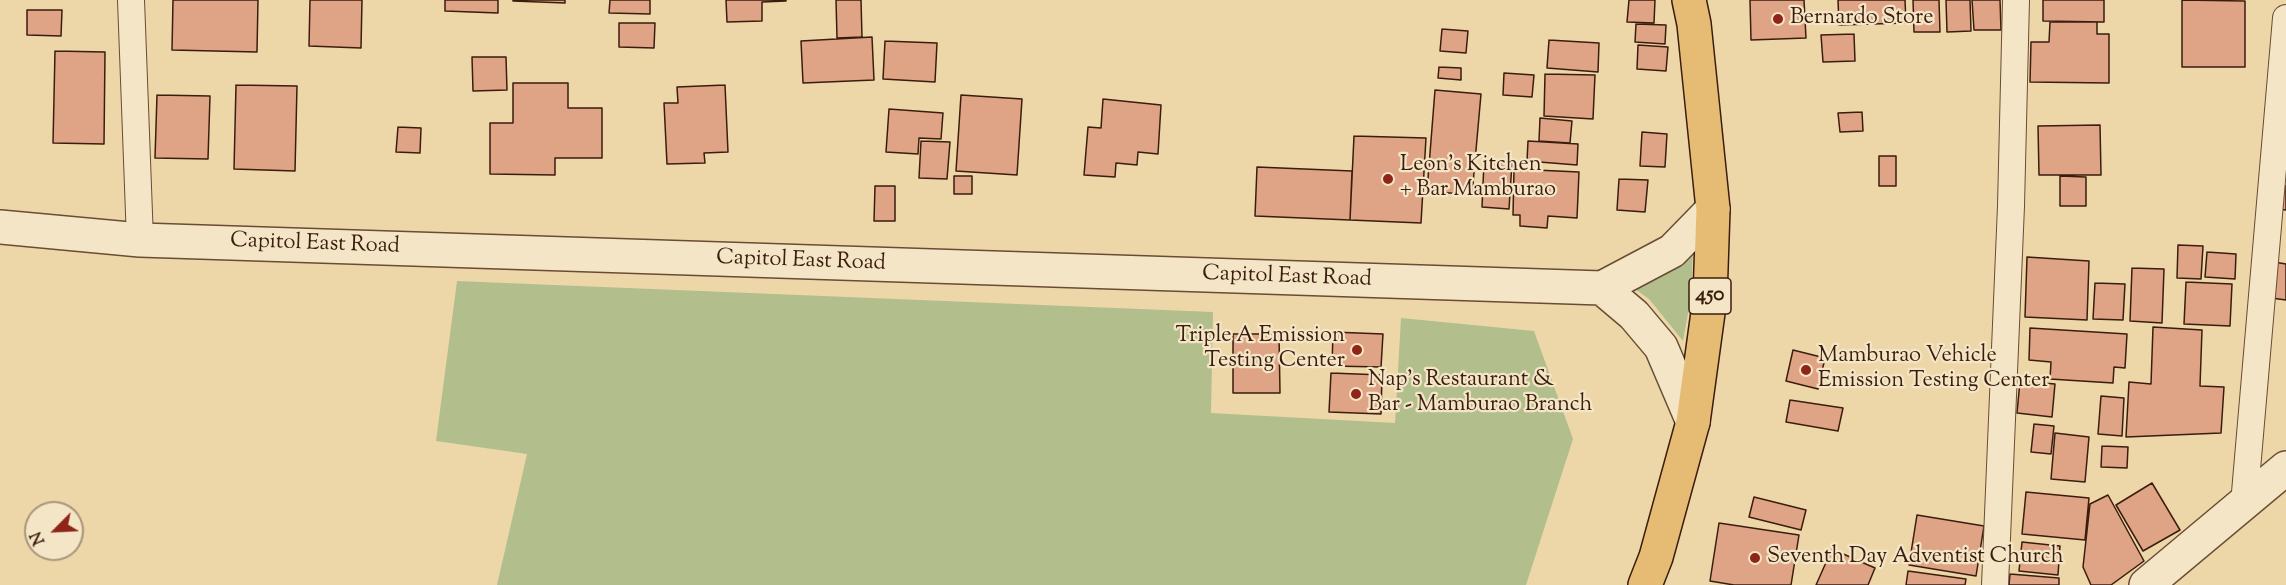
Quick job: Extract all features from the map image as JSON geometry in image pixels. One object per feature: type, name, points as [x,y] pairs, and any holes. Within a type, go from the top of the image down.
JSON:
[{"type":"main road","name":"450","points":[[1645,585],[1656,557],[1693,422],[1710,298],[1713,209],[1694,24],[1689,0]]},
{"type":"street","points":[[131,0],[140,240]]},
{"type":"street","points":[[1995,585],[2011,206],[2016,0]]},
{"type":"street","points":[[2244,504],[2286,18]]},
{"type":"street","points":[[1693,422],[1661,347],[1634,315],[1602,288],[1672,251],[1713,209]]},
{"type":"street","name":"Capitol East Road","points":[[0,227],[140,240],[1602,288]]},
{"type":"street","points":[[2146,585],[2286,468]]},
{"type":"green space","points":[[1693,250],[1691,297],[1683,341],[1649,299],[1632,287],[1652,281],[1668,272]]},
{"type":"green space","points":[[457,281],[1213,312],[1211,413],[1395,423],[1401,318],[1534,331],[1573,439],[1526,585],[497,585],[527,454],[436,441]]},
{"type":"building","points":[[173,0],[258,0],[257,52],[172,50]]},
{"type":"building","points":[[310,0],[362,0],[361,48],[309,46]]},
{"type":"building","points":[[445,0],[498,0],[498,13],[445,11]]},
{"type":"building","points":[[565,0],[565,3],[513,1]]},
{"type":"building","points":[[610,0],[650,0],[650,14],[609,13]]},
{"type":"building","points":[[726,0],[786,1],[762,2],[762,21],[727,22]]},
{"type":"building","points":[[836,0],[861,0],[862,37],[837,38]]},
{"type":"building","points":[[1629,0],[1655,0],[1654,23],[1627,22]]},
{"type":"building","name":"Bernardo Store","points":[[1750,0],[1804,0],[1806,38],[1751,40]]},
{"type":"building","points":[[1838,0],[1905,0],[1906,23],[1839,25]]},
{"type":"building","points":[[1913,0],[1939,0],[1940,32],[1914,32]]},
{"type":"building","points":[[1946,0],[1970,0],[1971,31],[1947,32]]},
{"type":"building","points":[[1972,0],[2000,0],[2001,30],[1974,30]]},
{"type":"building","points":[[2043,0],[2104,0],[2104,22],[2043,21]]},
{"type":"building","points":[[2182,0],[2245,1],[2245,67],[2182,67]]},
{"type":"building","points":[[27,10],[62,10],[61,36],[27,35]]},
{"type":"building","points":[[2050,22],[2097,22],[2097,34],[2109,34],[2109,83],[2030,82],[2031,42],[2049,42]]},
{"type":"building","points":[[619,23],[655,23],[654,48],[619,47]]},
{"type":"building","points":[[1636,24],[1666,25],[1665,44],[1635,42]]},
{"type":"building","points":[[1442,29],[1468,31],[1466,53],[1440,51]]},
{"type":"building","points":[[1854,34],[1855,61],[1823,62],[1821,35]]},
{"type":"building","points":[[872,37],[874,80],[803,83],[801,41]]},
{"type":"building","points":[[1549,40],[1599,43],[1598,72],[1547,68]]},
{"type":"building","points":[[885,41],[937,43],[935,82],[883,79]]},
{"type":"building","points":[[1638,45],[1668,47],[1666,71],[1637,69]]},
{"type":"building","points":[[55,51],[105,52],[104,144],[53,143]]},
{"type":"building","points":[[472,57],[506,57],[507,90],[473,91]]},
{"type":"building","points":[[1439,67],[1461,68],[1461,80],[1438,78]]},
{"type":"building","points":[[1504,73],[1534,75],[1532,97],[1503,95]]},
{"type":"building","points":[[1545,74],[1595,75],[1593,119],[1544,116]]},
{"type":"building","points":[[513,83],[568,83],[568,108],[602,108],[602,158],[555,158],[555,175],[490,174],[490,123],[513,123]]},
{"type":"building","points":[[236,85],[297,86],[295,171],[234,169]]},
{"type":"building","points":[[725,85],[728,152],[704,153],[705,163],[667,164],[664,103],[678,103],[677,87]]},
{"type":"building","points":[[1435,90],[1481,94],[1472,195],[1427,191]]},
{"type":"building","points":[[157,95],[210,96],[208,159],[155,158]]},
{"type":"building","points":[[961,95],[1022,99],[1017,175],[956,171]]},
{"type":"building","points":[[1103,99],[1161,105],[1158,154],[1138,152],[1137,165],[1116,163],[1115,177],[1084,175],[1088,127],[1101,128]]},
{"type":"building","points":[[889,109],[943,113],[941,139],[919,138],[918,154],[886,152]]},
{"type":"building","points":[[1862,112],[1863,131],[1840,132],[1838,113]]},
{"type":"building","points":[[1540,118],[1572,121],[1570,143],[1539,141]]},
{"type":"building","points":[[2100,125],[2101,175],[2039,175],[2038,126]]},
{"type":"building","points":[[398,127],[421,128],[420,153],[396,152]]},
{"type":"building","points":[[1642,132],[1667,134],[1665,167],[1640,166]]},
{"type":"building","name":"Leon's Kitchen + Bar Mamburao","points":[[1354,136],[1426,138],[1421,223],[1350,220]]},
{"type":"building","points":[[921,141],[950,142],[947,179],[919,178]]},
{"type":"building","points":[[1528,141],[1578,144],[1577,165],[1527,161]]},
{"type":"building","points":[[1879,156],[1896,156],[1896,186],[1879,186]]},
{"type":"building","points":[[1484,162],[1512,163],[1509,209],[1482,207]]},
{"type":"building","points":[[1257,167],[1352,171],[1350,220],[1255,216]]},
{"type":"building","points":[[1514,169],[1579,172],[1577,218],[1548,216],[1547,228],[1520,226],[1520,215],[1513,215]]},
{"type":"building","points":[[954,176],[972,176],[972,194],[954,194]]},
{"type":"building","points":[[2060,176],[2086,177],[2086,206],[2060,206]]},
{"type":"building","points":[[1619,179],[1648,180],[1645,212],[1617,210]]},
{"type":"building","points":[[2280,185],[2286,186],[2286,210],[2278,209]]},
{"type":"building","points":[[875,186],[895,186],[895,221],[874,221]]},
{"type":"building","points":[[2178,245],[2203,246],[2201,279],[2177,278]]},
{"type":"building","points":[[2207,252],[2236,254],[2235,279],[2205,277]]},
{"type":"building","points":[[2027,257],[2089,261],[2087,320],[2025,317]]},
{"type":"building","points":[[2268,261],[2286,264],[2286,300],[2264,297]]},
{"type":"building","points":[[2132,268],[2164,269],[2162,323],[2130,321]]},
{"type":"building","points":[[2186,282],[2232,284],[2230,326],[2184,324]]},
{"type":"building","points":[[2095,283],[2125,284],[2123,320],[2093,319]]},
{"type":"building","points":[[2153,327],[2202,330],[2200,386],[2224,387],[2221,433],[2126,437],[2129,382],[2151,384]]},
{"type":"building","points":[[2030,328],[2127,334],[2125,368],[2114,367],[2113,383],[2050,379],[2051,362],[2029,360]]},
{"type":"building","name":"Triple A Emission Testing Center","points":[[1333,332],[1383,334],[1381,367],[1332,366]]},
{"type":"building","points":[[1233,334],[1279,334],[1280,393],[1233,393]]},
{"type":"building","name":"Mamburao Vehicle Emission Testing Center","points":[[1793,350],[1825,358],[1818,389],[1786,381]]},
{"type":"building","name":"Nap's Restaurant & Bar - Mamburao Branch","points":[[1331,373],[1382,375],[1381,414],[1329,412]]},
{"type":"building","points":[[2020,381],[2055,384],[2052,417],[2017,413]]},
{"type":"building","points":[[2101,396],[2124,398],[2122,436],[2098,434]]},
{"type":"building","points":[[1790,400],[1843,408],[1838,431],[1786,422]]},
{"type":"building","points":[[2034,424],[2054,426],[2051,454],[2031,452]]},
{"type":"building","points":[[2055,433],[2089,437],[2085,482],[2051,479]]},
{"type":"building","points":[[2102,446],[2128,447],[2127,468],[2101,467]]},
{"type":"building","points":[[2152,483],[2180,530],[2143,551],[2116,505]]},
{"type":"building","points":[[2026,492],[2089,498],[2085,540],[2022,534]]},
{"type":"building","points":[[2108,495],[2144,561],[2111,585],[2091,585],[2083,567],[2090,504]]},
{"type":"building","points":[[1754,497],[1806,510],[1801,530],[1749,517]]},
{"type":"building","points":[[1917,515],[1984,526],[1976,576],[1909,565]]},
{"type":"building","name":"Seventh Day Adventist Church","points":[[1719,523],[1799,535],[1791,585],[1734,585],[1710,581]]},
{"type":"building","points":[[2022,542],[2060,546],[2058,575],[2019,571]]},
{"type":"building","points":[[1832,549],[1875,568],[1868,585],[1816,585]]},
{"type":"building","points":[[1908,571],[1966,579],[1965,585],[1906,585]]},
{"type":"building","points":[[2010,574],[2059,578],[2059,585],[2009,585]]},
{"type":"place","name":"Bernardo Store","points":[[1778,19]]},
{"type":"place","name":"Leon's Kitchen + Bar Mamburao","points":[[1388,179]]},
{"type":"place","name":"Triple A Emission Testing Center","points":[[1357,350]]},
{"type":"place","name":"Mamburao Vehicle Emission Testing Center","points":[[1806,370]]},
{"type":"place","name":"Nap's Restaurant & Bar - Mamburao Branch","points":[[1356,394]]},
{"type":"place","name":"Seventh Day Adventist Church","points":[[1755,558]]}]
